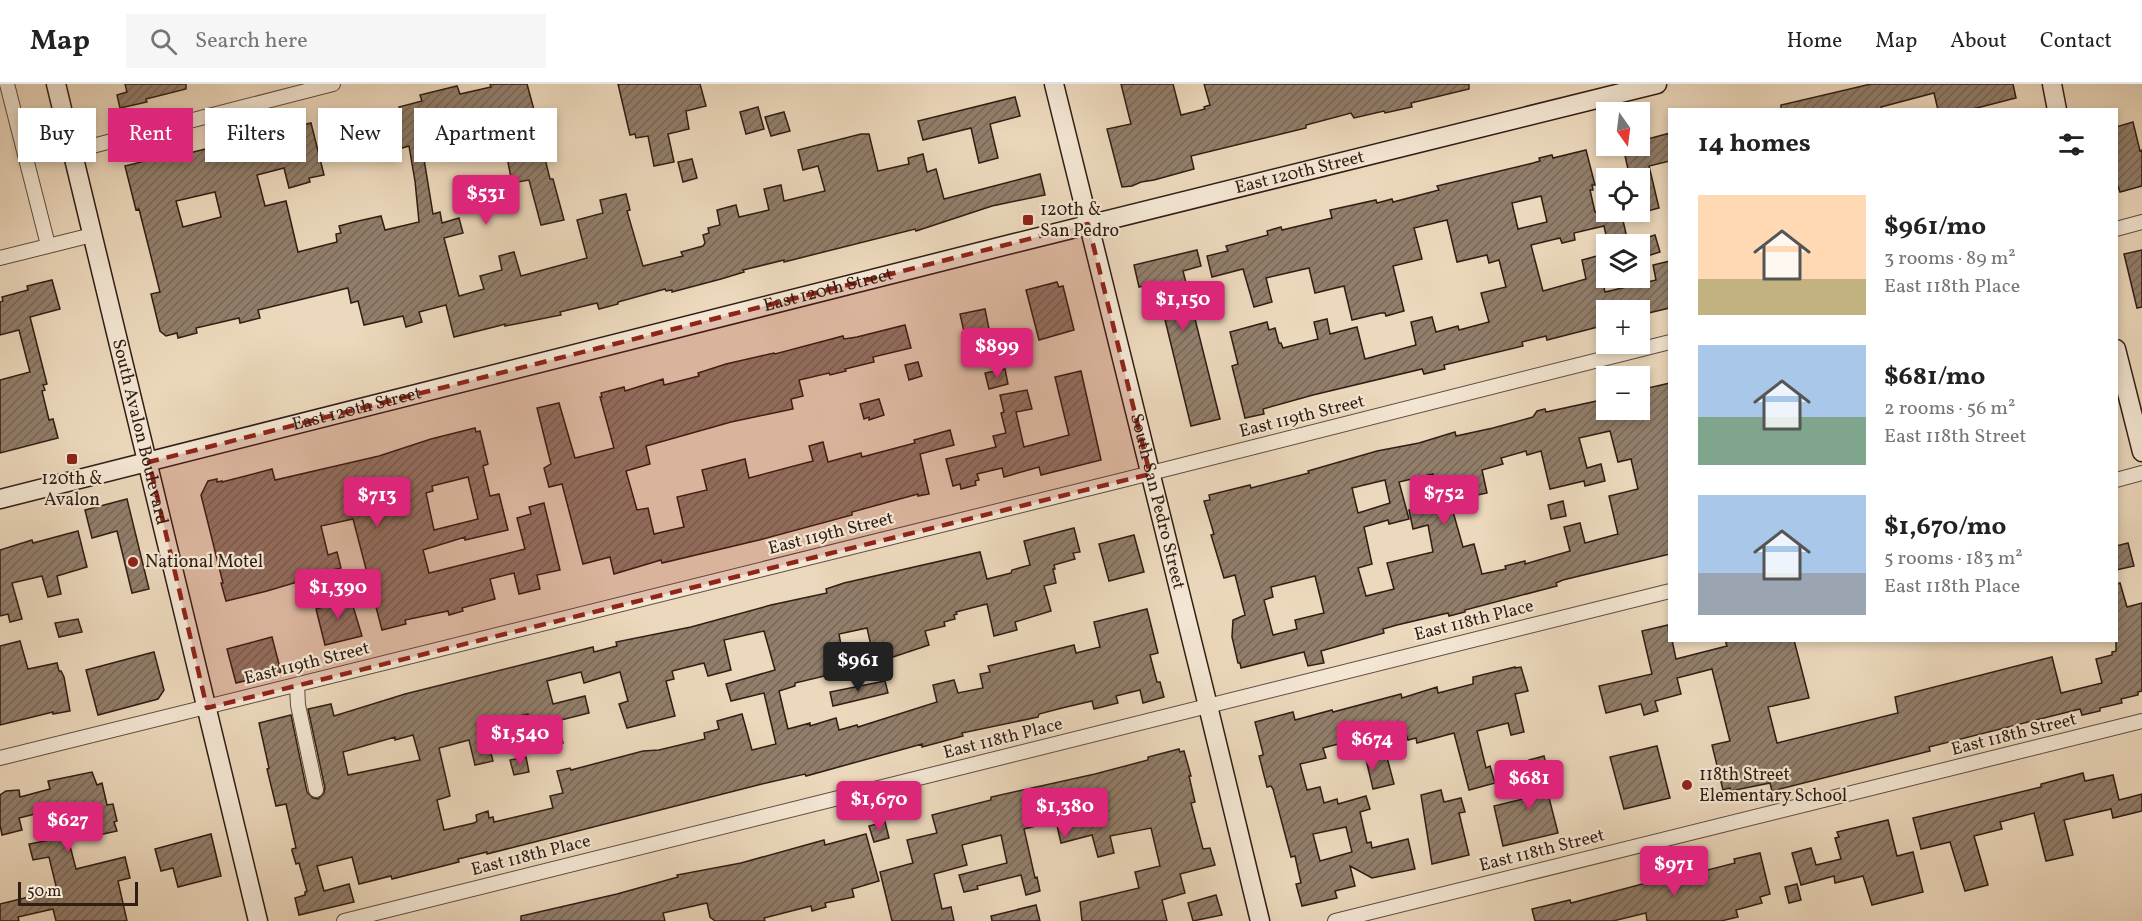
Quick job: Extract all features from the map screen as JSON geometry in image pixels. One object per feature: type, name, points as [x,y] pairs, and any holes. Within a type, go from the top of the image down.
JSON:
[{"type":"street","points":[[7,84],[48,246]]},
{"type":"street","name":"South Avalon Boulevard","points":[[56,84],[62,108]]},
{"type":"street","points":[[96,145],[306,87],[333,84]]},
{"type":"street","name":"South San Pedro Street","points":[[1054,84],[1260,921]]},
{"type":"street","name":"East 120th Street","points":[[0,499],[1088,224],[1657,84]]},
{"type":"street","points":[[2052,84],[2057,108]]},
{"type":"street","name":"South Avalon Boulevard","points":[[75,162],[258,921]]},
{"type":"street","points":[[2118,228],[2142,222]]},
{"type":"street","points":[[0,258],[92,235]]},
{"type":"street","name":"East 119th Street","points":[[0,758],[1150,474],[1668,343]]},
{"type":"street","points":[[2118,357],[2142,452]]},
{"type":"street","points":[[2118,479],[2142,473]]},
{"type":"street","name":"East 118th Place","points":[[344,921],[1668,591]]},
{"type":"street","points":[[297,685],[298,705],[316,790]]},
{"type":"street","name":"East 118th Street","points":[[1335,921],[2142,721]]},
{"type":"highlighted area","points":[[1088,224],[1150,474],[207,708],[149,462]]},
{"type":"building","points":[[125,84],[186,84],[186,89],[120,108],[117,95],[127,92]]},
{"type":"building","points":[[490,84],[527,84],[534,108],[414,108],[414,162],[424,162],[433,214],[440,212],[442,223],[459,218],[463,233],[444,238],[459,296],[484,289],[480,276],[502,270],[499,256],[514,252],[521,276],[587,258],[577,220],[603,213],[600,200],[626,194],[630,210],[627,211],[643,266],[683,256],[681,252],[703,246],[705,243],[703,235],[709,233],[708,228],[720,225],[717,210],[736,205],[739,217],[769,210],[764,189],[781,185],[784,201],[825,191],[818,166],[803,170],[798,150],[861,134],[869,134],[878,171],[909,164],[908,158],[923,154],[927,172],[936,169],[944,199],[1040,174],[1045,195],[992,206],[916,231],[915,229],[743,270],[744,272],[672,292],[672,290],[666,291],[665,289],[599,309],[597,303],[560,312],[561,315],[505,326],[505,324],[454,337],[446,305],[419,312],[422,322],[406,327],[403,316],[364,325],[358,301],[351,303],[348,288],[258,310],[260,318],[240,323],[239,318],[196,328],[197,333],[178,338],[177,333],[166,336],[160,331],[151,294],[160,292],[139,209],[136,210],[125,166],[141,162],[193,162],[193,152],[205,149],[205,162],[306,162],[306,124],[311,123],[318,151],[318,162],[321,162],[324,175],[309,178],[310,182],[289,188],[284,168],[257,175],[265,206],[286,201],[298,252],[337,242],[336,234],[341,233],[339,226],[354,222],[381,216],[385,230],[419,222],[409,146],[402,148],[402,108],[399,107],[422,101],[420,95],[457,86],[460,94],[491,87]],"holes":[[[215,192],[221,217],[183,227],[176,201]]]},
{"type":"building","points":[[618,84],[700,84],[706,106],[686,111],[689,129],[668,134],[674,162],[654,166],[648,136],[636,138],[635,134],[630,135]]},
{"type":"building","points":[[1121,84],[1173,84],[1181,115],[1205,109],[1204,107],[1210,105],[1204,84],[1469,84],[1469,89],[1411,103],[1412,107],[1385,113],[1384,111],[1354,118],[1351,113],[1306,125],[1306,128],[1191,156],[1194,169],[1122,187],[1107,129],[1131,124]]},
{"type":"building","points":[[1871,84],[2013,84],[2016,98],[1977,108],[1938,108],[1934,93],[1881,108],[1781,108],[1781,105]]},
{"type":"building","points":[[1015,97],[1020,116],[990,124],[998,158],[979,163],[971,128],[923,140],[918,121]]},
{"type":"building","points":[[758,107],[764,129],[746,134],[740,112]]},
{"type":"building","points":[[784,112],[790,131],[771,136],[765,117]]},
{"type":"building","points":[[2133,122],[2140,151],[2142,150],[2142,186],[2120,192],[2118,186],[2118,126]]},
{"type":"building","points":[[1668,134],[1668,161],[1649,166],[1649,168],[1628,168],[1625,156],[1650,156],[1650,138]]},
{"type":"building","points":[[1586,150],[1595,185],[1592,185],[1593,190],[1590,190],[1596,212],[1596,222],[1623,222],[1626,234],[1606,234],[1604,226],[1574,233],[1575,240],[1562,243],[1560,238],[1531,245],[1543,291],[1586,279],[1582,260],[1596,256],[1596,288],[1604,288],[1605,292],[1622,288],[1650,288],[1650,281],[1656,280],[1653,265],[1668,261],[1668,308],[1650,313],[1650,300],[1596,300],[1596,328],[1547,340],[1546,336],[1522,342],[1523,346],[1444,365],[1445,369],[1424,374],[1422,369],[1313,395],[1263,409],[1264,414],[1245,418],[1232,366],[1238,364],[1230,332],[1267,322],[1269,330],[1275,328],[1279,343],[1283,348],[1318,339],[1314,322],[1327,319],[1330,334],[1357,327],[1365,359],[1416,345],[1411,322],[1432,317],[1436,332],[1458,326],[1459,330],[1489,322],[1481,293],[1506,287],[1499,260],[1489,263],[1487,255],[1457,262],[1447,220],[1414,228],[1422,259],[1393,266],[1404,311],[1386,316],[1385,313],[1381,313],[1352,320],[1344,286],[1315,293],[1309,268],[1266,278],[1272,302],[1254,307],[1243,269],[1212,277],[1207,256],[1228,251],[1226,246],[1268,235],[1267,231],[1281,227],[1282,230],[1332,218],[1330,210],[1376,200],[1377,203],[1392,199],[1393,202],[1439,190],[1437,186],[1540,161],[1539,158],[1552,155],[1553,158]],"holes":[[[1541,196],[1547,222],[1518,229],[1512,203]]]},
{"type":"building","points":[[692,159],[697,178],[683,182],[678,162]]},
{"type":"building","points":[[508,162],[546,162],[550,179],[553,179],[564,220],[541,225],[529,180],[512,183]]},
{"type":"building","points":[[1650,170],[1659,208],[1650,210]]},
{"type":"building","points":[[478,181],[482,196],[467,200],[464,185]]},
{"type":"building","points":[[1655,235],[1660,252],[1650,255],[1650,237]]},
{"type":"building","points":[[1197,250],[1201,266],[1183,271],[1220,419],[1191,426],[1156,283],[1139,287],[1134,265]]},
{"type":"building","points":[[2142,250],[2142,307],[2137,308],[2124,254]]},
{"type":"building","points":[[52,280],[60,309],[30,317],[47,384],[43,385],[45,390],[42,391],[49,420],[53,419],[58,438],[0,453],[0,380],[30,372],[19,330],[0,335],[0,302],[3,301],[2,297],[28,290],[27,286]]},
{"type":"building","points":[[1057,282],[1059,287],[1063,286],[1074,330],[1039,340],[1026,290]]},
{"type":"building","points":[[985,309],[989,329],[965,336],[960,314]]},
{"type":"building","points":[[905,325],[911,348],[873,357],[874,362],[845,369],[846,371],[799,380],[803,396],[791,399],[793,409],[731,422],[646,446],[650,464],[626,471],[637,510],[648,508],[654,534],[684,527],[677,497],[707,490],[702,470],[745,459],[749,478],[813,461],[809,446],[823,442],[828,462],[861,453],[862,457],[915,443],[914,440],[950,430],[954,445],[920,454],[929,494],[918,496],[918,494],[852,512],[852,515],[759,540],[662,563],[661,560],[614,574],[610,557],[583,564],[562,484],[549,487],[544,468],[551,464],[537,408],[559,403],[575,458],[614,448],[600,397],[602,397],[601,393],[624,387],[625,391],[663,379],[664,385],[699,376],[698,373],[726,364],[843,336],[844,339],[857,337]]},
{"type":"building","points":[[918,362],[922,376],[909,380],[905,365]]},
{"type":"building","points":[[1005,369],[1008,384],[989,389],[985,373]]},
{"type":"building","points":[[1081,371],[1101,460],[1041,475],[1039,467],[1004,477],[1002,468],[977,474],[979,480],[975,481],[976,485],[961,489],[960,484],[953,486],[946,459],[996,447],[993,436],[1006,433],[1001,413],[1004,412],[1000,395],[1027,390],[1032,409],[1016,412],[1024,447],[1069,435],[1055,377]]},
{"type":"building","points":[[1668,383],[1668,554],[1563,580],[1556,583],[1557,586],[1465,610],[1465,612],[1449,616],[1448,613],[1383,629],[1384,633],[1321,651],[1324,663],[1308,666],[1304,652],[1241,668],[1232,637],[1233,620],[1245,615],[1235,575],[1224,578],[1211,535],[1214,534],[1204,501],[1210,500],[1209,495],[1250,485],[1251,488],[1309,473],[1308,471],[1377,451],[1419,443],[1455,432],[1456,436],[1493,428],[1533,417],[1537,411],[1545,409],[1546,412],[1596,401],[1596,420],[1650,420],[1650,388]],"holes":[[[1610,431],[1618,462],[1631,459],[1638,489],[1609,496],[1618,534],[1585,543],[1580,523],[1564,527],[1570,551],[1525,564],[1525,561],[1505,566],[1506,569],[1482,574],[1474,544],[1463,547],[1450,501],[1487,493],[1482,470],[1503,464],[1501,458],[1526,451],[1527,455],[1541,451],[1550,489],[1584,481],[1585,486],[1605,481],[1601,464],[1587,468],[1579,438]],[[1433,474],[1442,502],[1409,510],[1413,529],[1428,525],[1433,552],[1387,563],[1394,589],[1366,596],[1358,568],[1372,564],[1364,527],[1388,520],[1389,524],[1409,519],[1399,482]],[[1385,480],[1390,503],[1358,513],[1352,488]],[[1315,576],[1324,613],[1295,620],[1297,629],[1273,635],[1264,600],[1273,597],[1271,587]]]},
{"type":"building","points":[[879,399],[884,415],[869,420],[869,417],[864,419],[860,404]]},
{"type":"building","points":[[475,428],[476,432],[480,431],[488,464],[483,466],[490,496],[499,494],[508,530],[465,540],[465,537],[423,550],[429,573],[525,549],[517,518],[531,514],[529,507],[544,503],[560,570],[537,575],[540,589],[519,594],[514,573],[490,579],[495,599],[462,608],[463,611],[449,615],[448,611],[405,620],[406,624],[382,630],[353,519],[321,526],[328,555],[337,552],[341,568],[303,577],[304,580],[226,601],[201,495],[208,481],[217,479],[217,482],[222,482],[272,469],[275,480],[379,456]],"holes":[[[468,477],[478,519],[434,530],[426,493],[433,491],[432,486]]]},
{"type":"building","name":"National Motel","points":[[127,499],[149,589],[132,593],[117,531],[92,538],[85,510]]},
{"type":"building","points":[[1563,501],[1566,516],[1551,519],[1548,505]]},
{"type":"building","points":[[1074,528],[1080,552],[1073,553],[1075,559],[1054,565],[1056,583],[1044,586],[1051,611],[1015,622],[1017,630],[994,636],[987,604],[956,612],[955,619],[944,622],[945,626],[925,631],[929,645],[875,663],[867,628],[839,634],[842,651],[828,654],[833,674],[795,683],[795,686],[779,691],[788,729],[810,723],[810,726],[836,718],[839,730],[857,725],[858,727],[937,702],[933,685],[954,680],[958,693],[983,688],[980,674],[990,672],[988,666],[1074,645],[1076,653],[1100,647],[1094,622],[1147,609],[1158,653],[1150,655],[1157,682],[1160,682],[1164,697],[1143,703],[1140,690],[1116,696],[1118,703],[1094,709],[1092,701],[1062,708],[1039,714],[1038,717],[962,733],[963,736],[922,747],[922,744],[806,776],[805,774],[758,785],[487,854],[487,852],[458,859],[459,862],[392,879],[391,876],[359,884],[352,857],[317,866],[324,891],[349,884],[354,902],[299,915],[295,898],[305,895],[307,891],[299,863],[296,864],[292,851],[296,848],[286,804],[276,806],[259,723],[291,715],[307,792],[313,798],[318,799],[324,793],[325,788],[308,709],[331,704],[334,716],[405,694],[593,647],[594,652],[617,646],[616,642],[691,627],[771,605],[827,593],[826,589],[844,583],[980,552],[987,579],[1030,565],[1024,541]],"holes":[[[764,631],[775,670],[726,684],[731,701],[764,693],[776,744],[752,750],[742,714],[717,721],[719,729],[704,733],[705,739],[659,750],[643,751],[571,770],[570,768],[557,771],[563,793],[550,796],[553,808],[494,822],[493,817],[489,818],[488,811],[476,815],[477,821],[474,823],[444,830],[437,800],[450,796],[439,748],[469,740],[475,765],[493,761],[486,735],[490,734],[488,724],[528,714],[530,722],[542,719],[550,747],[563,743],[557,721],[589,713],[585,696],[553,704],[547,681],[581,672],[584,683],[620,672],[628,701],[619,704],[627,728],[675,716],[666,681],[674,679],[672,671],[704,663],[708,676],[731,670],[724,640]],[[413,735],[420,760],[348,775],[343,752],[395,737],[395,740]]]},
{"type":"building","points":[[78,531],[87,567],[57,576],[61,594],[48,597],[42,576],[12,583],[22,619],[10,622],[8,614],[0,616],[0,550],[32,540],[33,543]]},
{"type":"building","points":[[1134,535],[1144,572],[1109,581],[1099,544]]},
{"type":"building","points":[[2128,543],[2134,566],[2118,570],[2118,546]]},
{"type":"building","points":[[2120,583],[2127,607],[2142,603],[2142,691],[2138,692],[2138,695],[2121,699],[2122,703],[2100,708],[2100,711],[2082,715],[2080,709],[1929,747],[1930,751],[1772,791],[1770,783],[1731,791],[1730,788],[1723,790],[1712,745],[1730,741],[1712,669],[1677,678],[1681,694],[1655,701],[1658,711],[1644,715],[1641,704],[1606,713],[1599,686],[1652,674],[1642,631],[1668,625],[1668,642],[1672,642],[1676,659],[1727,646],[1726,642],[1795,642],[1809,698],[1768,707],[1777,743],[1898,713],[1895,697],[2052,657],[2061,693],[2102,683],[2096,659],[2112,655],[2112,652],[2116,651],[2118,584]]},
{"type":"building","points":[[349,593],[362,636],[325,645],[316,609],[320,608],[319,601]]},
{"type":"building","points":[[78,619],[82,632],[59,637],[55,623]]},
{"type":"building","points":[[272,637],[281,672],[236,683],[227,649]]},
{"type":"building","points":[[20,641],[28,669],[57,663],[64,677],[70,711],[53,714],[53,712],[0,725],[0,646]]},
{"type":"building","points":[[154,652],[164,690],[158,699],[98,715],[86,670]]},
{"type":"building","points":[[1521,667],[1528,691],[1515,694],[1524,732],[1511,735],[1508,723],[1477,731],[1486,768],[1490,766],[1495,783],[1469,790],[1454,733],[1417,743],[1416,738],[1408,740],[1403,725],[1380,731],[1394,784],[1373,789],[1361,738],[1323,748],[1326,758],[1300,764],[1307,790],[1320,787],[1324,803],[1337,799],[1338,804],[1366,796],[1370,809],[1360,812],[1367,843],[1371,842],[1372,848],[1408,839],[1415,869],[1372,878],[1350,866],[1355,886],[1335,891],[1337,898],[1302,906],[1296,884],[1301,883],[1295,856],[1291,857],[1273,789],[1271,786],[1267,787],[1259,756],[1263,753],[1255,722],[1293,712],[1295,720],[1401,694],[1402,698],[1437,687],[1438,693],[1473,684],[1473,677]],"holes":[[[1346,827],[1352,852],[1320,861],[1313,834]]]},
{"type":"building","points":[[885,681],[888,693],[833,706],[830,692]]},
{"type":"building","points":[[1657,746],[1670,798],[1624,809],[1610,757]]},
{"type":"building","points":[[1179,749],[1180,752],[1184,751],[1191,776],[1189,776],[1195,802],[1191,803],[1203,849],[1210,848],[1215,865],[1180,874],[1185,893],[1162,900],[1167,921],[1082,921],[1080,902],[1139,888],[1135,872],[1160,866],[1151,828],[1110,836],[1114,853],[1098,857],[1092,835],[1061,843],[1056,821],[1024,829],[1040,891],[1026,895],[1021,875],[977,886],[978,889],[964,892],[959,875],[1007,863],[1001,835],[962,845],[967,865],[934,874],[942,909],[951,907],[954,921],[892,921],[880,872],[913,863],[907,840],[937,833],[932,815],[991,800],[991,797],[1148,760],[1148,757]]},
{"type":"building","points":[[1544,756],[1552,789],[1547,790],[1558,833],[1503,846],[1494,806],[1527,798],[1526,793],[1534,791],[1533,789],[1536,788],[1529,760]]},
{"type":"building","points":[[526,757],[529,772],[514,775],[510,760]]},
{"type":"building","points":[[92,772],[97,785],[102,783],[107,805],[113,804],[117,831],[94,836],[87,809],[62,815],[76,869],[125,857],[130,878],[118,881],[127,921],[56,921],[53,909],[18,917],[19,921],[0,921],[0,904],[57,890],[49,857],[33,860],[29,844],[50,840],[43,812],[19,818],[22,830],[2,835],[0,795],[6,791],[19,790],[20,797],[50,789],[48,781]]},
{"type":"building","points":[[2083,773],[2085,781],[2113,775],[2119,800],[2142,794],[2142,811],[2113,818],[2111,809],[2064,820],[2073,855],[2046,861],[2034,813],[2000,822],[2002,829],[1974,836],[1988,885],[1965,891],[1950,842],[1921,849],[1913,818],[2041,787],[2041,784]]},
{"type":"building","points":[[1441,790],[1444,802],[1461,798],[1465,812],[1459,813],[1469,855],[1432,864],[1421,795]]},
{"type":"building","points":[[1888,820],[1897,856],[1913,852],[1923,892],[1872,905],[1863,876],[1835,883],[1834,876],[1801,885],[1792,853],[1811,848],[1816,865],[1841,859],[1835,838],[1839,837],[1837,832]]},
{"type":"building","points":[[885,822],[889,838],[874,842],[869,826]]},
{"type":"building","points":[[211,834],[221,876],[178,887],[173,868],[161,871],[155,849]]},
{"type":"building","points":[[866,834],[879,881],[852,889],[854,897],[825,903],[826,907],[812,911],[811,906],[764,918],[765,921],[715,921],[710,917],[707,903],[663,913],[665,921],[521,921],[521,916],[617,894],[678,877],[677,875],[741,863],[824,840],[825,845]]},
{"type":"building","points":[[1760,853],[1770,894],[1760,897],[1762,903],[1736,910],[1738,917],[1721,921],[1647,921],[1646,913],[1613,921],[1535,921],[1532,909],[1570,900],[1571,903],[1661,879],[1700,872],[1735,863],[1734,859]]},
{"type":"building","points":[[1797,884],[1801,900],[1789,903],[1785,887]]},
{"type":"building","points":[[1216,895],[1222,915],[1193,921],[1188,903]]},
{"type":"building","points":[[1036,905],[1040,921],[992,921],[991,916]]},
{"type":"place","name":"120th & San Pedro","points":[[1028,220]]},
{"type":"place","name":"120th & Avalon","points":[[72,459]]},
{"type":"place","name":"National Motel","points":[[133,562]]},
{"type":"place","name":"118th Street Elementary School","points":[[1687,785]]}]
